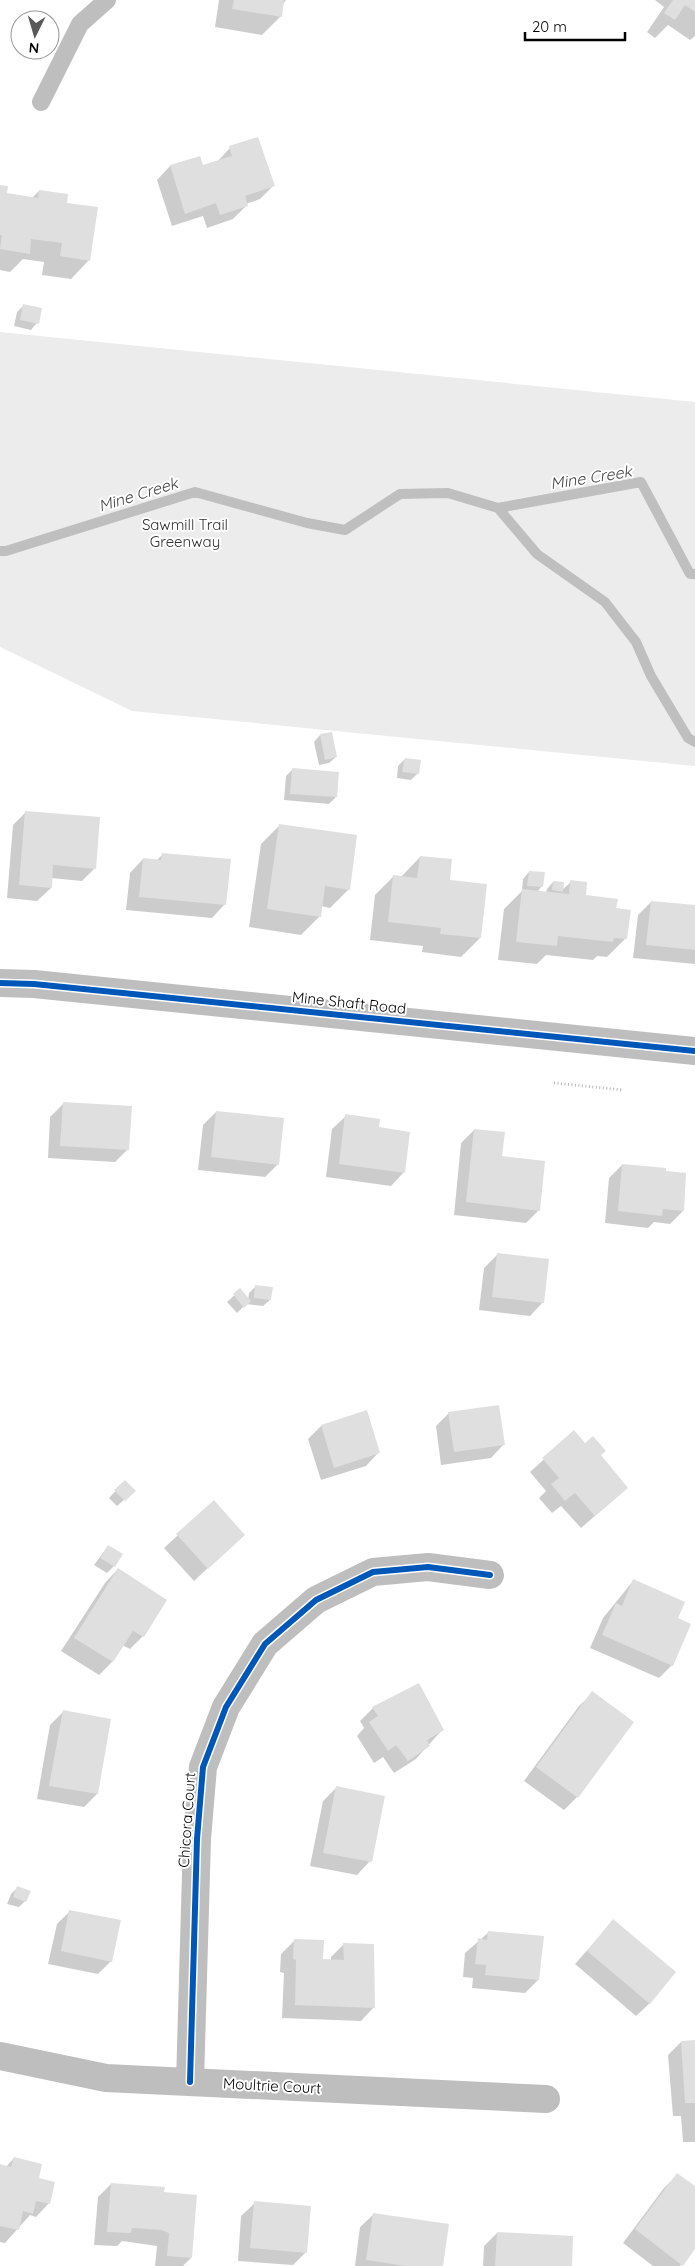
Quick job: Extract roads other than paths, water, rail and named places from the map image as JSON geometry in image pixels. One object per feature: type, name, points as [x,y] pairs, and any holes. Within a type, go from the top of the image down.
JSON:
[{"type":"street","name":"Mine Shaft Road","points":[[0,984],[34,984],[695,1051]]},
{"type":"street","name":"Chicora Court","points":[[190,2082],[197,1839],[203,1767],[226,1707],[265,1644],[316,1600],[373,1572],[428,1567],[490,1575]]},
{"type":"street","name":"Moultrie Court","points":[[0,2056],[106,2078],[546,2099]]},
{"type":"lane","points":[[41,102],[80,24],[107,0]]},
{"type":"waterway","name":"Mine Creek","points":[[498,508],[641,482],[690,574],[695,574]]},
{"type":"waterway","points":[[0,551],[6,551],[195,492],[307,523],[345,530],[400,494],[448,493],[498,508],[537,554],[605,602],[636,642],[651,676],[688,738],[695,742]]},
{"type":"park label","name":"Sawmill Trail Greenway","points":[[185,534]]}]
